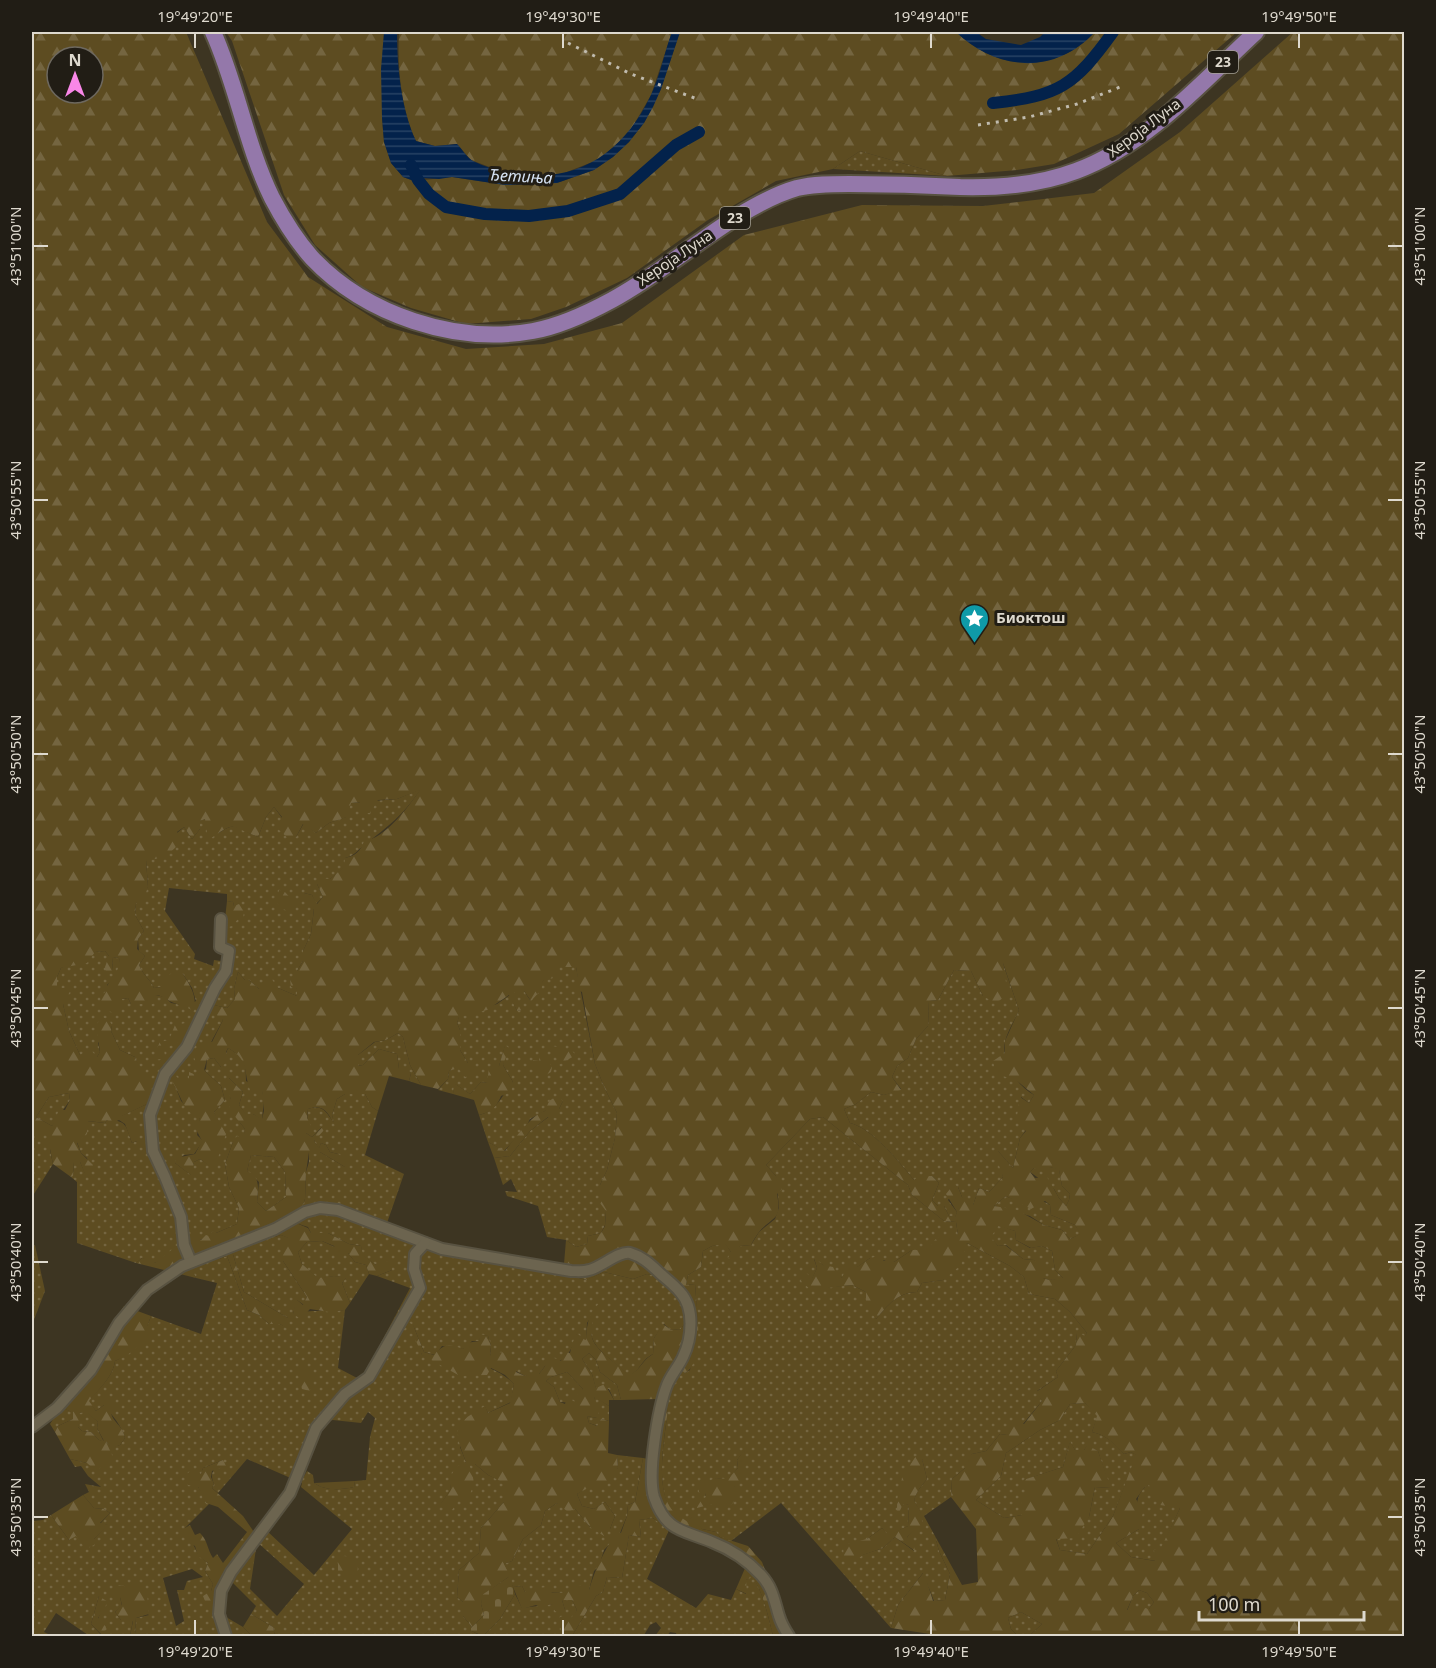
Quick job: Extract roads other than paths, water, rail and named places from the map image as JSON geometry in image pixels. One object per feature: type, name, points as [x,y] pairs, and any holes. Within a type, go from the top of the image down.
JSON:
[{"type":"main road","name":"Хероја Луна","points":[[213,32],[226,63],[265,182],[291,232],[312,258],[357,295],[398,316],[441,328],[496,334],[536,331],[553,327],[591,311],[630,289],[745,212],[779,194],[796,188],[831,184],[998,187],[1039,182],[1087,167],[1146,131],[1256,32]]},
{"type":"street","points":[[191,1262],[184,1245],[181,1217],[153,1151],[150,1115],[165,1074],[187,1047],[215,988],[226,971],[229,951],[220,947],[221,919]]},
{"type":"street","points":[[32,1427],[57,1408],[91,1370],[119,1323],[147,1290],[191,1262],[275,1229],[305,1212],[320,1208],[338,1210],[442,1249],[571,1271],[588,1271],[605,1264],[615,1256],[628,1253],[648,1261],[682,1293],[690,1315],[690,1333],[684,1355],[667,1384],[656,1430],[652,1483],[654,1496],[663,1517],[673,1526],[688,1535],[712,1542],[732,1552],[749,1563],[763,1577],[774,1592],[779,1618],[789,1636]]},
{"type":"street","points":[[226,1636],[219,1614],[221,1591],[231,1572],[290,1493],[316,1428],[345,1394],[369,1377],[420,1288],[414,1269],[415,1254],[425,1243]]},
{"type":"water","name":"Ђетиња","points":[[384,32],[397,32],[401,87],[416,141],[435,146],[457,144],[473,161],[501,171],[551,175],[587,165],[617,144],[641,114],[650,97],[672,32],[680,32],[653,107],[629,142],[613,157],[594,170],[557,183],[505,185],[452,177],[424,178],[414,181],[403,177],[391,163],[384,142],[382,118],[381,69]]},
{"type":"water","points":[[956,32],[976,32],[986,39],[1021,45],[1040,37],[1045,32],[1095,32],[1079,46],[1062,56],[1044,62],[1026,63],[1007,61],[989,55]]},
{"type":"waterway","points":[[993,103],[1034,97],[1063,85],[1087,65],[1113,32]]},
{"type":"waterway","points":[[411,165],[418,180],[429,194],[446,207],[485,214],[529,216],[568,211],[620,194],[676,145],[699,132]]},
{"type":"railway","points":[[568,43],[631,74],[697,99]]},
{"type":"railway","points":[[978,125],[1029,117],[1077,104],[1120,87]]},
{"type":"place","name":"Биоктош","points":[[975,644]]}]
